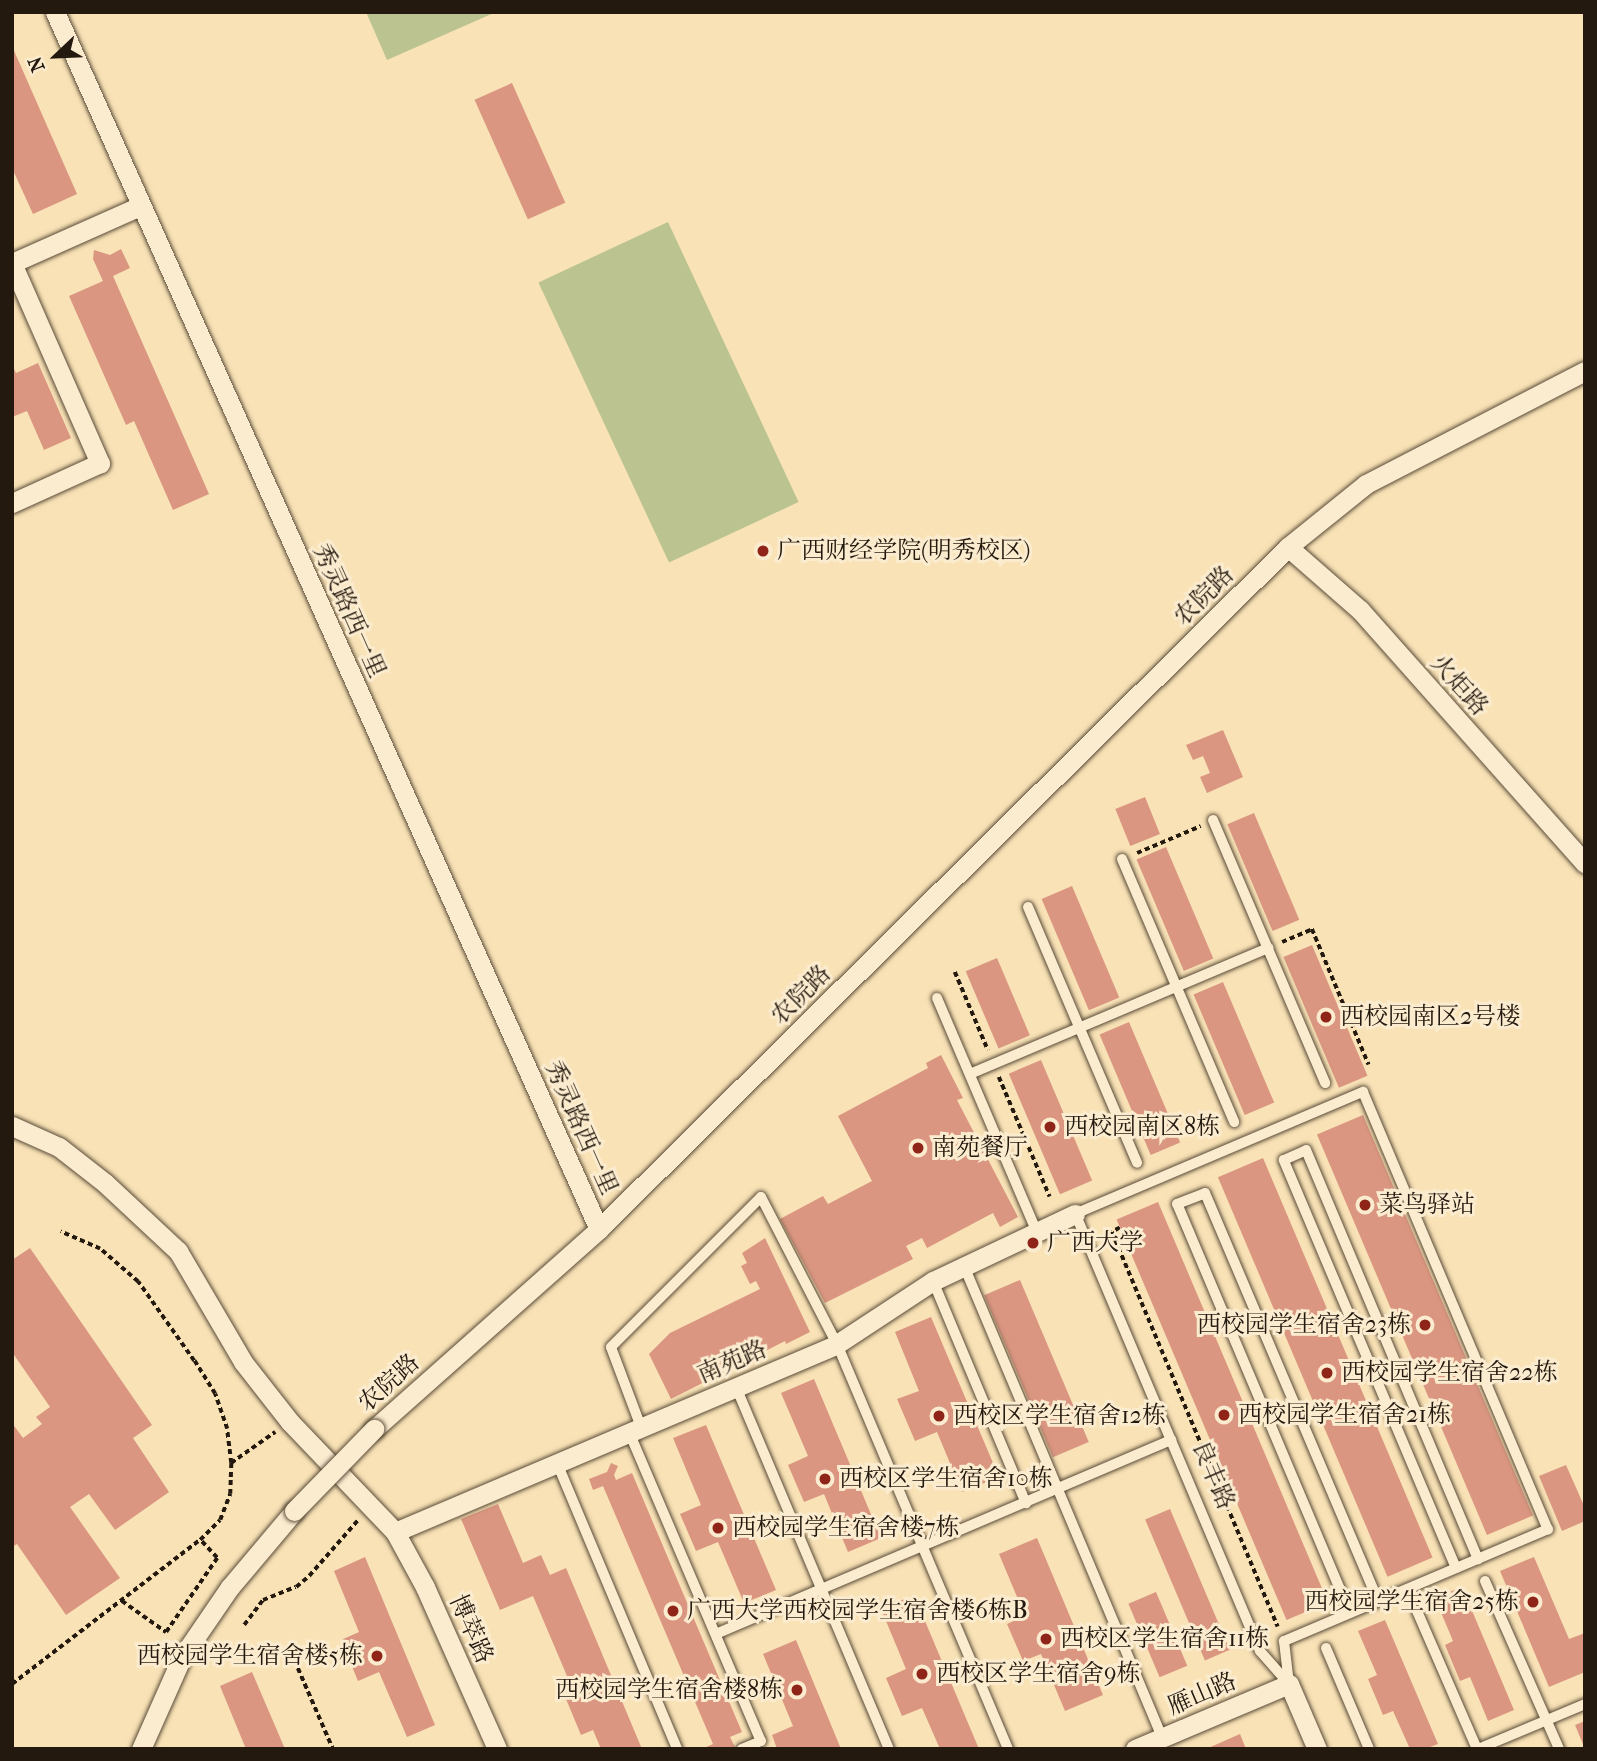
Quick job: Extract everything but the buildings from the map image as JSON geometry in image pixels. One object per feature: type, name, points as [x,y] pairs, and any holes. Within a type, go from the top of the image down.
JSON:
[{"type":"street","name":"秀灵路西一里","points":[[55,12],[599,1229]]},
{"type":"street","points":[[12,503],[100,463],[12,263],[140,206]]},
{"type":"street","name":"农院路","points":[[141,1749],[182,1657],[230,1587],[295,1511],[374,1429],[599,1229],[1288,547],[1366,484],[1585,370]]},
{"type":"street","name":"火炬路","points":[[1288,547],[1360,610],[1585,863]]},
{"type":"street","name":"博萃路","points":[[12,1126],[59,1146],[105,1183],[178,1251],[243,1362],[290,1422],[394,1532],[425,1587],[497,1749]]},
{"type":"street","name":"南苑路","points":[[394,1532],[837,1344],[933,1281],[1075,1214]]},
{"type":"street","name":"雁山路","points":[[1135,1749],[1289,1684]]},
{"type":"street","name":"良丰路","points":[[1289,1684],[1317,1749]]},
{"type":"lane","points":[[1213,820],[1325,1083]]},
{"type":"lane","points":[[1122,859],[1234,1122]]},
{"type":"lane","points":[[1028,907],[1137,1163]]},
{"type":"lane","points":[[970,1074],[1268,948]]},
{"type":"lane","points":[[937,998],[1037,1232]]},
{"type":"lane","points":[[1075,1214],[1363,1092],[1548,1529],[1284,1641],[1289,1684]]},
{"type":"lane","points":[[1457,1568],[1284,1160],[1306,1150],[1478,1559]]},
{"type":"lane","points":[[1350,1613],[1177,1204],[1205,1193],[1378,1601]]},
{"type":"lane","points":[[742,1749],[761,1741],[635,1430],[611,1348],[761,1197],[837,1344],[1008,1749]]},
{"type":"lane","name":"良丰路","points":[[1075,1214],[1260,1651],[1289,1684]]},
{"type":"lane","points":[[964,1266],[1162,1737]]},
{"type":"lane","points":[[933,1281],[1026,1503]]},
{"type":"lane","points":[[736,1387],[890,1749]]},
{"type":"lane","points":[[716,1634],[1171,1440]]},
{"type":"lane","points":[[557,1463],[677,1749]]},
{"type":"lane","points":[[1485,1581],[1559,1749]]},
{"type":"lane","points":[[1417,1611],[1477,1749],[1585,1704]]},
{"type":"lane","points":[[1326,1648],[1369,1749]]},
{"type":"path","points":[[1122,859],[1213,820]]},
{"type":"path","points":[[1268,948],[1312,929],[1369,1065]]},
{"type":"path","points":[[955,972],[1050,1197]]},
{"type":"path","points":[[1121,1228],[1112,1232],[1284,1641]]},
{"type":"path","points":[[12,1684],[200,1540],[220,1520],[230,1494],[231,1463],[227,1429],[215,1394],[138,1282],[100,1249],[61,1232]]},
{"type":"path","points":[[231,1463],[290,1422]]},
{"type":"path","points":[[244,1626],[263,1600],[296,1587],[309,1576],[370,1506]]},
{"type":"path","points":[[121,1601],[166,1632],[217,1558],[200,1540]]},
{"type":"path","points":[[288,1645],[333,1749]]},
{"type":"green space","points":[[366,12],[496,12],[387,60]]},
{"type":"green space","points":[[668,222],[799,502],[669,562],[538,282]]},
{"type":"place","name":"广西财经学院(明秀校区)","points":[[763,551]]},
{"type":"place","name":"西校园南区2号楼","points":[[1326,1017]]},
{"type":"place","name":"西校园南区8栋","points":[[1050,1127]]},
{"type":"place","name":"南苑餐厅","points":[[918,1148]]},
{"type":"place","name":"菜鸟驿站","points":[[1365,1205]]},
{"type":"place","name":"广西大学","points":[[1033,1243]]},
{"type":"place","name":"西校园学生宿舍23栋","points":[[1425,1325]]},
{"type":"place","name":"西校园学生宿舍22栋","points":[[1327,1373]]},
{"type":"place","name":"西校园学生宿舍21栋","points":[[1224,1415]]},
{"type":"place","name":"西校区学生宿舍12栋","points":[[939,1416]]},
{"type":"place","name":"西校区学生宿舍10栋","points":[[825,1479]]},
{"type":"place","name":"西校园学生宿舍楼7栋","points":[[718,1528]]},
{"type":"place","name":"西校园学生宿舍25栋","points":[[1533,1602]]},
{"type":"place","name":"广西大学西校园学生宿舍楼6栋B","points":[[673,1611]]},
{"type":"place","name":"西校区学生宿舍11栋","points":[[1046,1639]]},
{"type":"place","name":"西校园学生宿舍楼5栋","points":[[377,1656]]},
{"type":"place","name":"西校区学生宿舍9栋","points":[[922,1674]]},
{"type":"place","name":"西校园学生宿舍楼8栋","points":[[797,1690]]}]
